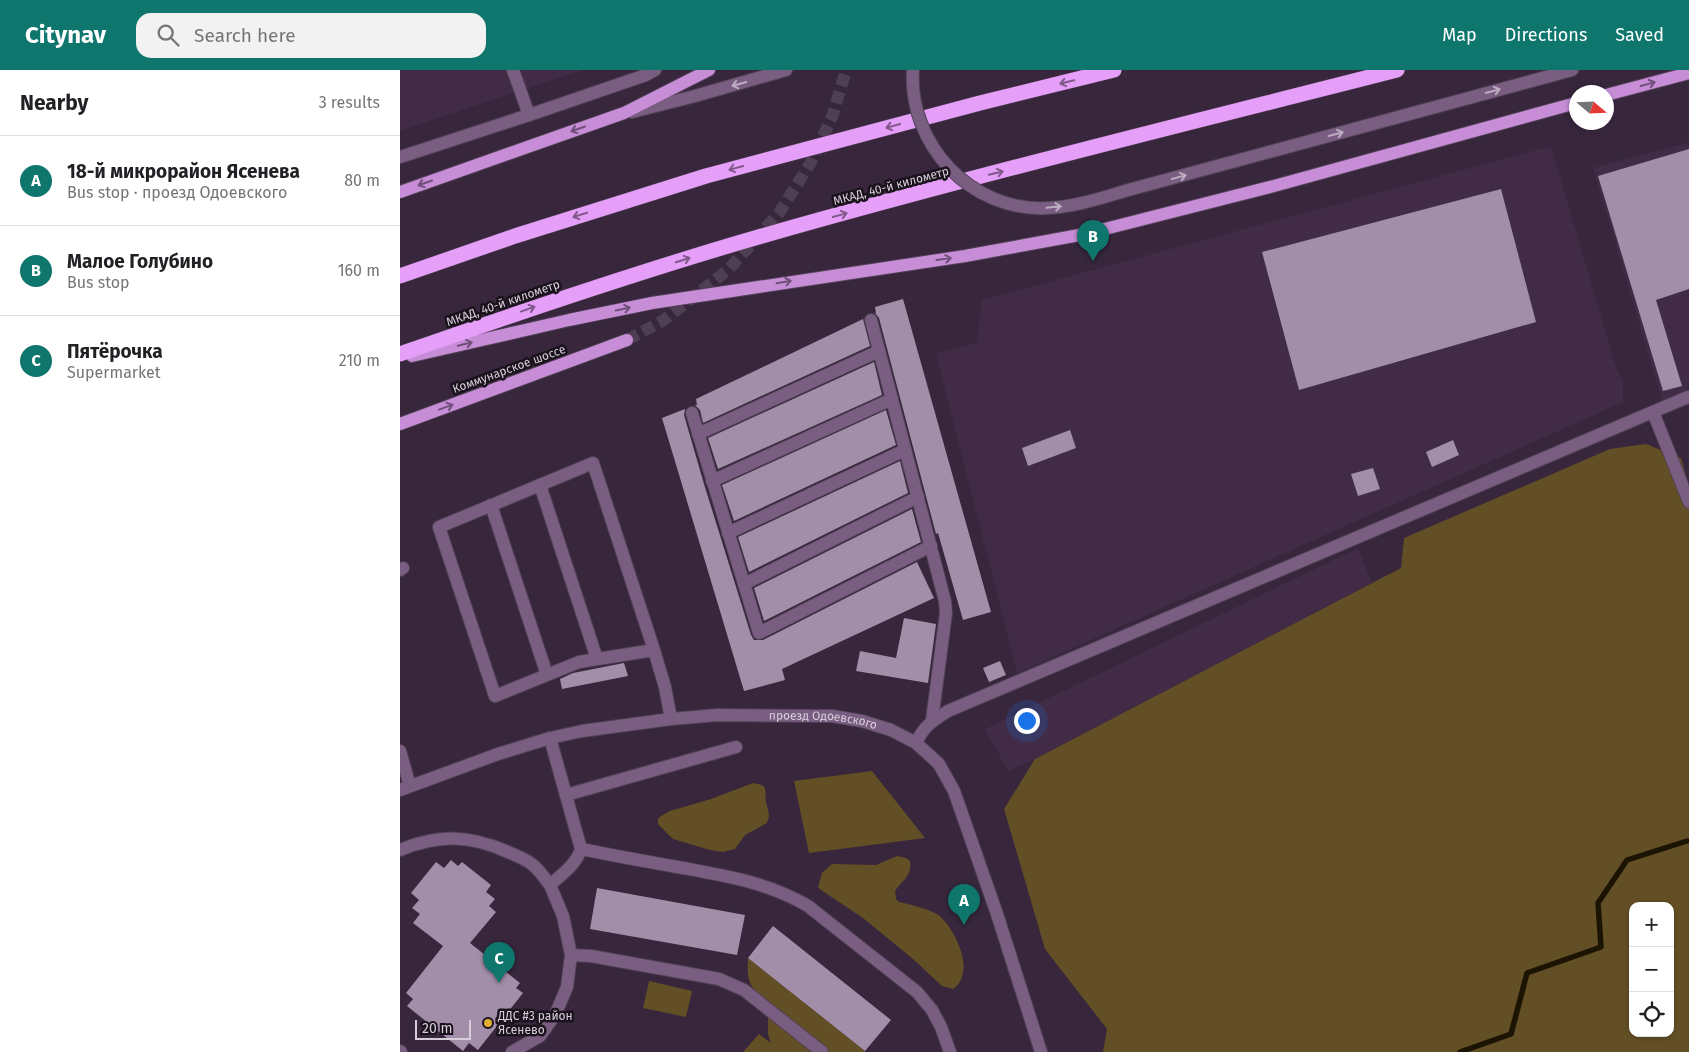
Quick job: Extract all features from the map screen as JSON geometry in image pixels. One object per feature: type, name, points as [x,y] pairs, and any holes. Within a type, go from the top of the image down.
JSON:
[{"type":"highway","points":[[400,276],[515,236],[706,176],[980,103],[1114,70]]},
{"type":"highway","name":"МКАД, 40-й километр","points":[[400,354],[538,305],[761,236],[988,175],[1397,70]]},
{"type":"main road","points":[[400,192],[624,113],[709,70]]},
{"type":"main road","points":[[1614,93],[1689,73]]},
{"type":"main road","points":[[400,359],[652,303],[965,256],[1085,234],[1274,186],[1569,105]]},
{"type":"main road","name":"Коммунарское шоссе","points":[[400,424],[627,340]]},
{"type":"street","points":[[514,70],[529,115]]},
{"type":"street","points":[[400,157],[646,75],[654,70]]},
{"type":"street","points":[[624,113],[696,96],[786,70]]},
{"type":"street","points":[[913,70],[912,81],[915,104],[921,126],[931,146],[945,164],[961,180],[1001,202],[1023,207],[1046,208],[1068,206],[1132,190],[1572,70]]},
{"type":"street","points":[[871,320],[945,601],[946,613],[932,720]]},
{"type":"street","points":[[698,434],[879,351]]},
{"type":"street","points":[[916,743],[922,730],[932,720],[957,707],[1689,397]]},
{"type":"street","points":[[712,481],[892,399]]},
{"type":"street","points":[[1653,412],[1689,502]]},
{"type":"street","points":[[692,413],[759,633],[931,546]]},
{"type":"street","points":[[728,533],[905,450]]},
{"type":"street","points":[[654,650],[580,662],[495,696],[439,527],[593,463],[654,650],[665,687],[671,719]]},
{"type":"street","points":[[540,485],[597,659]]},
{"type":"street","points":[[744,584],[918,497]]},
{"type":"street","points":[[491,505],[547,675]]},
{"type":"street","name":"проезд Одоевского","points":[[405,788],[498,754],[550,738],[582,731],[671,719],[717,715],[832,716],[862,721],[884,728],[916,743],[939,764],[954,791],[997,914],[1041,1052]]},
{"type":"street","points":[[550,738],[581,849],[578,858],[572,865],[550,885]]},
{"type":"street","points":[[566,796],[736,747]]},
{"type":"street","points":[[400,751],[405,788]]},
{"type":"street","points":[[400,850],[435,839],[458,838],[488,843],[514,854],[535,866],[550,885],[563,916],[571,955],[567,987],[555,1015],[540,1036],[512,1052]]},
{"type":"street","points":[[581,849],[734,877],[778,890],[808,906],[917,992],[932,1010],[941,1027],[950,1052]]},
{"type":"street","points":[[571,955],[591,956],[719,979],[734,984],[822,1052]]},
{"type":"shaded area","points":[[400,70],[583,70],[400,131]]},
{"type":"shaded area","points":[[1689,142],[1689,384],[1685,392],[1662,400],[1593,168]]},
{"type":"shaded area","points":[[1551,146],[1616,367],[1623,381],[1623,402],[1017,673],[936,353],[977,343],[982,300]]},
{"type":"shaded area","points":[[1646,444],[1681,458],[1689,486],[1689,1052],[1103,1052],[1107,1029],[1045,949],[1004,809],[1035,759],[1401,568],[1404,538],[1610,449]]},
{"type":"shaded area","points":[[1358,548],[1372,583],[1035,759],[1008,771],[985,729]]},
{"type":"shaded area","points":[[872,771],[925,838],[809,853],[794,781]]},
{"type":"shaded area","points":[[753,783],[762,785],[765,788],[769,814],[767,823],[745,835],[735,849],[723,852],[710,850],[673,839],[658,824],[658,819],[670,811],[711,799]]},
{"type":"shaded area","points":[[897,856],[910,861],[910,871],[895,891],[896,899],[899,902],[937,914],[950,929],[961,950],[963,972],[960,982],[953,989],[942,986],[913,959],[863,918],[818,887],[822,873],[832,864],[876,865]]},
{"type":"shaded area","points":[[748,958],[866,1052],[743,1052],[759,1034],[771,1043],[768,1034],[768,1006],[751,985],[748,974]]},
{"type":"shaded area","points":[[649,981],[692,991],[686,1017],[643,1008]]},
{"type":"building","points":[[1689,149],[1689,289],[1656,300],[1682,386],[1663,391],[1598,176]]},
{"type":"building","points":[[1501,189],[1536,322],[1299,390],[1262,252]]},
{"type":"building","points":[[903,299],[991,612],[963,620],[938,533],[936,534],[879,318],[875,313],[875,307]]},
{"type":"building","points":[[863,319],[870,346],[703,423],[700,410],[695,405],[697,405],[696,399]]},
{"type":"building","points":[[874,362],[882,395],[718,469],[708,438]]},
{"type":"building","points":[[685,409],[684,415],[704,484],[754,640],[763,640],[917,562],[934,598],[782,669],[785,680],[744,691],[662,418]]},
{"type":"building","points":[[886,410],[896,445],[734,521],[722,485]]},
{"type":"building","points":[[1070,430],[1076,448],[1028,466],[1022,448]]},
{"type":"building","points":[[1453,440],[1459,455],[1432,467],[1426,452]]},
{"type":"building","points":[[900,461],[908,493],[749,572],[738,537]]},
{"type":"building","points":[[1373,468],[1380,489],[1358,496],[1351,474]]},
{"type":"building","points":[[912,509],[921,542],[764,621],[754,588]]},
{"type":"building","points":[[904,618],[936,624],[928,683],[856,671],[860,651],[896,658]]},
{"type":"building","points":[[1000,661],[1006,675],[989,682],[983,668]]},
{"type":"building","points":[[624,663],[628,676],[562,689],[560,679],[573,673]]},
{"type":"building","points":[[451,860],[458,866],[462,862],[491,885],[486,892],[495,899],[489,906],[496,912],[470,943],[520,983],[516,988],[523,993],[478,1050],[469,1043],[463,1051],[407,1006],[413,999],[406,993],[443,946],[413,923],[420,914],[412,908],[419,900],[411,893],[436,862],[444,868]]},
{"type":"building","points":[[597,888],[745,915],[737,955],[590,929]]},
{"type":"building","points":[[773,926],[891,1020],[865,1051],[748,958]]},
{"type":"waterway","points":[[1460,1052],[1511,1034],[1527,973],[1601,947],[1598,903],[1627,860],[1687,841]]},
{"type":"tunnel","points":[[627,340],[664,320],[729,269],[779,213],[811,162],[832,117],[846,70]]},
{"type":"place","name":"Малое Голубино","points":[[1093,261]]},
{"type":"place","name":"18-й микрорайон Ясенева","points":[[964,925]]},
{"type":"place","name":"Пятёрочка","points":[[499,983]]},
{"type":"place","name":"ДДС #3 район Ясенево","points":[[488,1023]]}]
